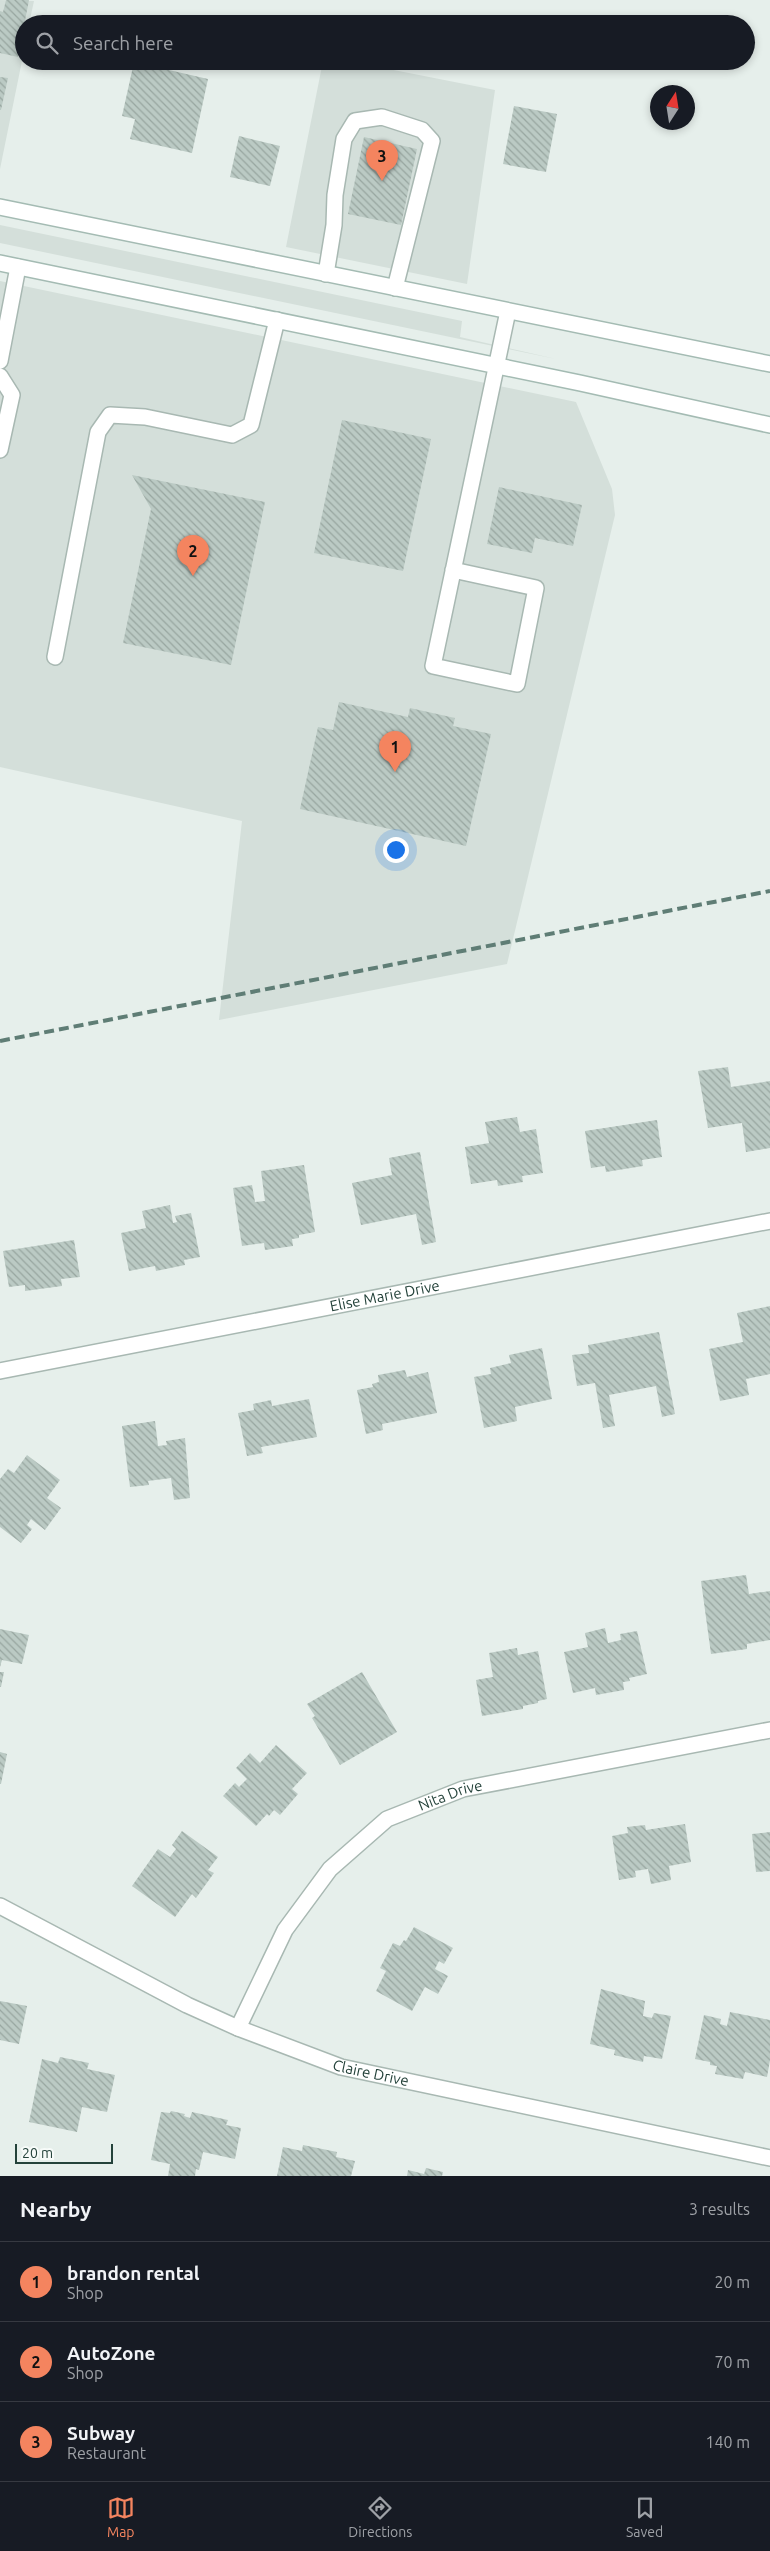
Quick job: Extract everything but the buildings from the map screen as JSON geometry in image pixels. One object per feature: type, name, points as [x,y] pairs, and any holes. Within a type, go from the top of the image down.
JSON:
[{"type":"street","points":[[326,274],[334,225],[335,195],[344,139],[355,121],[382,117],[422,130],[432,141],[395,288]]},
{"type":"street","points":[[0,207],[770,364]]},
{"type":"street","points":[[0,263],[497,366],[770,425]]},
{"type":"street","points":[[0,361],[18,267]]},
{"type":"street","points":[[453,570],[536,588],[517,684],[433,666],[453,570],[497,366],[508,311]]},
{"type":"street","points":[[55,657],[98,432],[110,415],[145,417],[232,435],[251,424],[277,320]]},
{"type":"street","points":[[0,376],[12,395],[0,450]]},
{"type":"street","name":"Elise Marie Drive","points":[[0,1371],[770,1221]]},
{"type":"street","name":"Nita Drive","points":[[238,2028],[285,1930],[330,1869],[387,1819],[463,1789],[770,1730]]},
{"type":"street","name":"Claire Drive","points":[[0,1906],[188,2005],[238,2028],[342,2067],[770,2158]]},
{"type":"shaded area","points":[[0,0],[34,1],[31,15],[15,15],[15,70],[20,70],[0,169]]},
{"type":"shaded area","points":[[321,70],[394,70],[495,90],[467,284],[286,247]]},
{"type":"shaded area","points":[[0,225],[462,321],[460,337],[556,359],[0,243]]},
{"type":"shaded area","points":[[0,281],[576,402],[612,489],[615,515],[507,964],[219,1020],[242,821],[0,767]]},
{"type":"railway","points":[[0,1041],[770,891]]},
{"type":"place","name":"Subway","points":[[382,181]]},
{"type":"place","name":"AutoZone","points":[[193,576]]},
{"type":"place","name":"brandon rental","points":[[395,772]]}]
